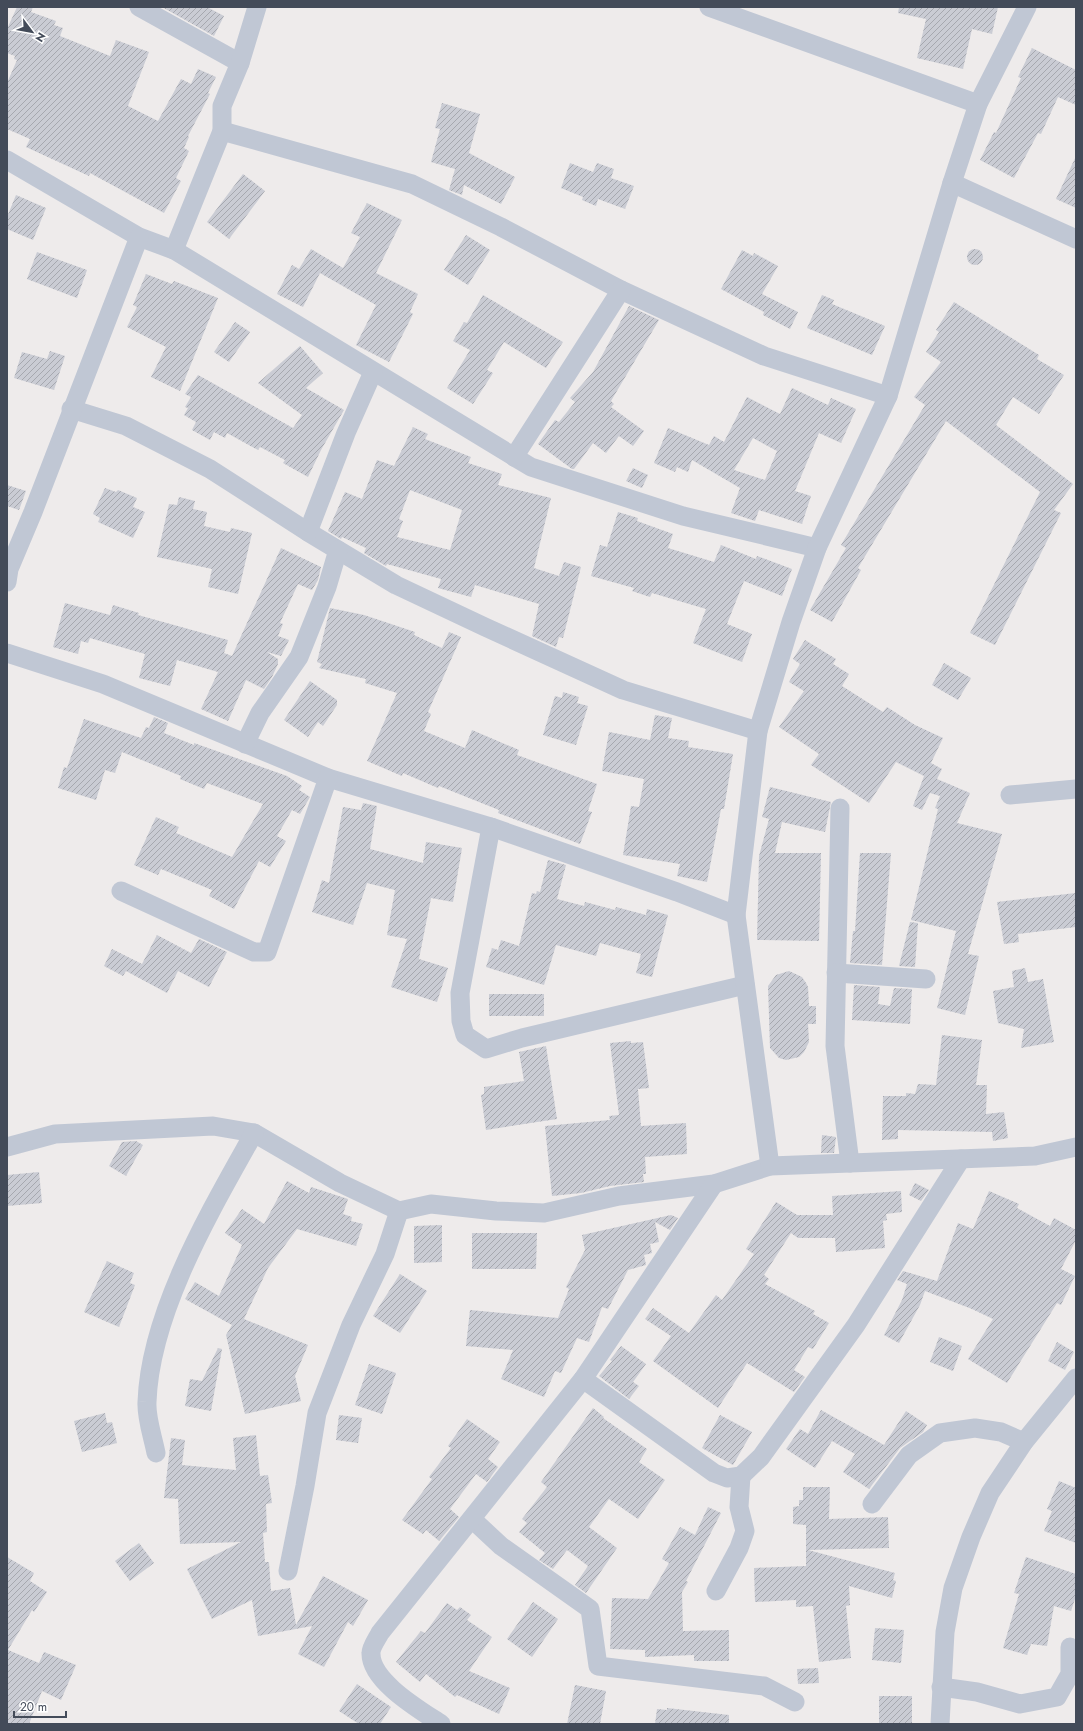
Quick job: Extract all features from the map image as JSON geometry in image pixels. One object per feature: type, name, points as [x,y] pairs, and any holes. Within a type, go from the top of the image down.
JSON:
[{"type":"street","points":[[139,7],[240,63]]},
{"type":"street","points":[[174,250],[222,131],[222,106],[240,63],[257,7]]},
{"type":"street","points":[[709,7],[978,104]]},
{"type":"street","points":[[770,1166],[736,915],[758,731],[790,622],[817,548],[888,396],[952,183],[978,104],[1027,7]]},
{"type":"street","points":[[222,131],[412,184],[501,227],[621,290],[764,356],[888,396]]},
{"type":"street","points":[[7,160],[139,237],[174,250],[531,467],[683,516],[817,548]]},
{"type":"street","points":[[952,183],[1076,239]]},
{"type":"street","points":[[7,582],[10,569],[139,237]]},
{"type":"street","points":[[514,457],[621,290]]},
{"type":"street","points":[[308,532],[346,433],[373,372]]},
{"type":"street","points":[[72,409],[126,426],[196,462],[396,585],[623,690],[758,731]]},
{"type":"street","points":[[245,744],[260,713],[299,657],[326,587],[338,550]]},
{"type":"street","points":[[7,652],[103,684],[328,778],[491,827],[678,892],[736,915]]},
{"type":"street","points":[[121,891],[254,952],[267,952],[328,778]]},
{"type":"street","points":[[1010,795],[1076,789]]},
{"type":"street","points":[[840,808],[835,1046],[850,1163]]},
{"type":"street","points":[[491,827],[460,993],[461,1020],[465,1035],[486,1049],[522,1038],[745,985]]},
{"type":"street","points":[[836,973],[926,979]]},
{"type":"street","points":[[7,1147],[55,1134],[213,1126],[254,1133],[340,1183],[399,1211],[431,1204],[496,1211],[544,1213],[619,1196],[714,1184],[770,1166],[1035,1156],[1076,1147]]},
{"type":"street","points":[[156,1453],[146,1404],[152,1360],[168,1303],[211,1211],[254,1133]]},
{"type":"street","points":[[583,1379],[714,1473],[727,1478],[741,1476],[761,1457],[856,1325],[961,1159]]},
{"type":"street","points":[[441,1724],[405,1701],[374,1668],[371,1652],[380,1634],[583,1379],[714,1184]]},
{"type":"street","points":[[288,1571],[305,1486],[317,1413],[351,1325],[385,1254],[399,1211]]},
{"type":"street","points":[[940,1724],[941,1687],[946,1632],[953,1588],[990,1493],[1024,1442],[1076,1378]]},
{"type":"street","points":[[872,1504],[909,1455],[940,1433],[975,1428],[1001,1432],[1024,1442]]},
{"type":"street","points":[[716,1591],[739,1548],[745,1531],[739,1507],[741,1476]]},
{"type":"street","points":[[472,1519],[501,1546],[590,1609],[598,1666],[764,1686],[795,1702]]},
{"type":"street","points":[[941,1687],[976,1692],[1020,1704],[1057,1697],[1070,1674],[1070,1647]]},
{"type":"building","points":[[17,7],[33,7],[31,12],[56,21],[54,25],[63,28],[60,36],[110,56],[116,40],[149,52],[128,106],[158,121],[181,79],[191,84],[198,69],[216,77],[208,93],[210,94],[188,136],[189,137],[184,148],[189,151],[176,178],[181,181],[164,213],[90,173],[89,176],[26,147],[30,139],[7,129],[7,83],[17,60],[14,59],[15,56],[7,53],[7,29]]},
{"type":"building","points":[[162,7],[207,7],[224,16],[214,36]]},
{"type":"building","points":[[899,7],[998,7],[992,34],[972,29],[963,69],[917,58],[926,19],[898,13]]},
{"type":"building","points":[[1032,48],[1076,70],[1076,105],[1058,97],[1041,134],[1038,133],[1014,178],[980,160],[994,132],[996,133],[1021,78],[1018,77]]},
{"type":"building","points":[[442,103],[480,114],[469,153],[515,177],[501,204],[464,185],[462,195],[449,190],[455,169],[431,162],[440,129],[435,128]]},
{"type":"building","points":[[1076,156],[1076,208],[1056,199]]},
{"type":"building","points":[[570,163],[593,172],[597,163],[614,169],[611,178],[634,186],[625,209],[598,199],[596,206],[582,200],[583,197],[561,188]]},
{"type":"building","points":[[243,174],[265,191],[229,239],[207,222]]},
{"type":"building","points":[[16,195],[46,208],[33,240],[7,229],[7,217]]},
{"type":"building","points":[[367,203],[402,220],[376,273],[418,294],[410,312],[413,314],[389,362],[356,345],[376,305],[320,273],[303,307],[277,294],[292,265],[299,269],[311,249],[343,268],[360,237],[351,233]]},
{"type":"building","points":[[466,235],[490,250],[468,285],[444,270]]},
{"type":"building","points":[[972,249],[978,249],[983,254],[981,263],[978,265],[972,265],[967,260],[967,254]]},
{"type":"building","points":[[742,250],[753,256],[754,253],[778,266],[762,294],[798,312],[790,329],[763,315],[764,312],[721,289]]},
{"type":"building","points":[[37,252],[87,270],[77,298],[27,279]]},
{"type":"building","points":[[146,274],[172,284],[174,281],[218,298],[180,391],[151,377],[166,347],[127,327],[137,307],[133,305]]},
{"type":"building","points":[[483,295],[563,342],[546,368],[504,342],[487,370],[493,373],[473,404],[447,388],[470,350],[453,341],[464,322],[467,323]]},
{"type":"building","points":[[822,295],[834,300],[832,304],[885,326],[872,355],[807,328]]},
{"type":"building","points":[[954,302],[1039,355],[1037,359],[1064,375],[1039,414],[1013,397],[996,425],[1073,484],[1054,510],[1061,513],[995,645],[970,633],[1040,492],[946,421],[858,568],[861,570],[832,622],[810,610],[846,548],[841,545],[925,405],[914,397],[941,362],[926,352],[939,332],[936,330]]},
{"type":"building","points":[[629,306],[659,320],[611,401],[614,404],[611,407],[644,431],[633,446],[619,436],[606,453],[593,443],[574,469],[572,469],[538,444],[555,420],[559,422],[575,402],[570,398],[593,372]]},
{"type":"building","points":[[235,322],[250,332],[229,362],[214,352]]},
{"type":"building","points":[[300,346],[323,373],[306,388],[344,410],[321,450],[308,477],[283,463],[285,460],[260,447],[258,450],[227,433],[225,438],[214,432],[210,440],[192,430],[196,422],[184,415],[188,408],[185,407],[191,397],[185,394],[198,375],[293,428],[302,415],[258,383]]},
{"type":"building","points":[[50,351],[65,356],[54,390],[14,378],[22,352],[47,359]]},
{"type":"building","points":[[792,388],[828,405],[831,398],[856,409],[841,443],[819,433],[795,491],[811,496],[802,524],[759,510],[755,521],[731,513],[740,488],[692,460],[688,472],[677,467],[675,472],[654,463],[668,428],[709,445],[714,436],[724,442],[747,397],[780,414]],"holes":[[[753,438],[777,451],[765,480],[734,470]]]},
{"type":"building","points":[[413,427],[428,434],[425,439],[471,457],[468,463],[502,474],[498,485],[551,498],[534,568],[559,576],[564,562],[581,567],[563,638],[559,637],[556,647],[532,636],[539,604],[475,585],[471,597],[438,588],[441,579],[387,564],[386,566],[364,553],[366,548],[342,537],[341,539],[328,531],[345,492],[362,499],[377,460],[394,466]],"holes":[[[410,490],[462,510],[450,550],[397,537],[403,521],[399,519]]]},
{"type":"building","points":[[633,468],[648,475],[642,488],[626,481]]},
{"type":"building","points":[[7,485],[26,491],[19,510],[7,506]]},
{"type":"building","points":[[105,488],[116,492],[118,490],[137,498],[133,507],[145,512],[133,538],[98,522],[100,518],[93,514]]},
{"type":"building","points":[[179,497],[195,501],[193,509],[207,512],[204,526],[230,532],[231,528],[252,533],[238,594],[208,587],[212,569],[157,557],[169,504],[177,505]]},
{"type":"building","points":[[618,512],[638,518],[637,521],[673,534],[668,548],[714,562],[721,545],[756,559],[757,556],[792,569],[782,596],[744,581],[727,624],[752,634],[742,662],[693,643],[706,609],[652,593],[650,597],[632,591],[634,588],[591,576],[600,545],[607,547]]},
{"type":"building","points":[[281,548],[321,567],[318,580],[312,590],[298,584],[280,623],[283,624],[278,636],[289,640],[281,656],[267,652],[278,659],[278,664],[272,677],[264,689],[246,680],[228,721],[201,709],[218,672],[177,660],[170,686],[139,678],[145,654],[90,638],[88,643],[81,641],[78,654],[53,647],[65,603],[110,615],[113,605],[139,613],[138,615],[228,640],[224,653],[232,656]]},
{"type":"building","points":[[330,608],[364,615],[415,632],[414,635],[442,648],[449,632],[461,637],[428,712],[431,714],[424,731],[465,748],[472,730],[519,750],[517,755],[597,784],[588,811],[592,812],[580,844],[498,813],[499,810],[439,786],[438,788],[403,773],[402,776],[367,761],[397,693],[365,683],[366,679],[319,668],[322,664],[317,662]]},
{"type":"building","points":[[805,640],[836,659],[833,664],[849,674],[842,686],[883,712],[887,707],[915,725],[943,738],[931,763],[942,769],[937,779],[970,793],[957,823],[1002,834],[968,954],[979,956],[965,1015],[937,1008],[956,931],[911,920],[938,809],[935,808],[940,796],[930,793],[922,810],[913,806],[924,776],[896,762],[869,803],[811,765],[819,754],[779,727],[804,691],[789,682],[800,664],[793,659]]},
{"type":"building","points":[[944,663],[971,678],[958,700],[932,685]]},
{"type":"building","points":[[310,681],[337,700],[337,705],[323,726],[318,722],[308,737],[284,720]]},
{"type":"building","points":[[563,692],[579,697],[577,703],[588,706],[576,745],[543,735],[555,696],[562,698]]},
{"type":"building","points":[[655,715],[672,718],[668,738],[689,741],[688,747],[733,754],[724,809],[721,809],[707,882],[677,876],[680,864],[623,855],[631,806],[639,807],[644,779],[602,771],[609,732],[650,740]]},
{"type":"building","points":[[154,717],[168,723],[164,733],[194,745],[194,743],[287,776],[302,786],[299,790],[310,797],[300,814],[292,810],[277,836],[286,841],[270,867],[259,861],[234,909],[209,896],[212,890],[161,869],[158,875],[134,865],[156,817],[179,827],[176,833],[232,857],[263,804],[207,783],[204,789],[180,779],[181,776],[122,752],[115,773],[105,770],[96,800],[58,788],[64,767],[67,768],[84,719],[141,738],[146,727],[149,728]]},
{"type":"building","points":[[770,787],[831,802],[825,832],[782,822],[775,853],[821,853],[819,941],[757,940],[759,856],[769,819],[762,817]]},
{"type":"building","points":[[363,803],[377,806],[370,849],[423,863],[426,842],[462,848],[453,902],[431,898],[419,959],[448,968],[437,1002],[391,987],[407,939],[387,935],[395,890],[367,883],[353,925],[312,912],[322,880],[329,883],[343,807],[361,810]]},
{"type":"building","points":[[860,853],[891,853],[882,965],[850,963],[853,931],[855,931]]},
{"type":"building","points":[[548,860],[566,865],[557,899],[584,906],[585,902],[615,910],[616,907],[646,915],[647,909],[668,915],[652,977],[636,973],[641,954],[600,943],[596,956],[556,945],[544,985],[486,967],[492,948],[498,950],[501,940],[519,946],[532,893],[536,894],[537,891],[540,892]]},
{"type":"building","points":[[1076,893],[1076,927],[1018,934],[1019,942],[1004,944],[997,902]]},
{"type":"building","points":[[910,922],[918,923],[915,967],[899,966]]},
{"type":"building","points":[[157,935],[191,953],[199,939],[227,952],[209,987],[178,971],[167,993],[126,971],[123,976],[104,966],[112,949],[142,964]]},
{"type":"building","points":[[1025,968],[1028,982],[1043,979],[1054,1042],[1021,1048],[1024,1029],[998,1023],[993,991],[1014,987],[1012,971]]},
{"type":"building","points":[[789,971],[802,977],[806,983],[808,987],[809,1006],[816,1006],[816,1024],[808,1024],[809,1042],[804,1052],[799,1057],[786,1060],[779,1058],[770,1048],[768,986],[776,975]]},
{"type":"building","points":[[854,985],[880,987],[878,1004],[890,1006],[894,988],[912,989],[910,1024],[852,1020]]},
{"type":"building","points":[[489,994],[544,994],[544,1016],[489,1016]]},
{"type":"building","points":[[942,1035],[982,1040],[976,1085],[987,1085],[986,1114],[1004,1112],[1008,1138],[993,1141],[992,1132],[898,1130],[898,1139],[882,1140],[883,1096],[906,1096],[906,1093],[915,1094],[918,1084],[936,1085]]},
{"type":"building","points":[[631,1041],[631,1043],[643,1042],[649,1088],[638,1089],[641,1126],[686,1123],[687,1154],[645,1157],[646,1174],[643,1174],[644,1182],[610,1186],[581,1193],[552,1196],[545,1126],[610,1120],[609,1116],[619,1115],[610,1043]]},
{"type":"building","points":[[546,1046],[557,1119],[486,1130],[481,1095],[484,1094],[484,1087],[524,1081],[519,1052]]},
{"type":"building","points":[[822,1135],[836,1137],[834,1153],[821,1153]]},
{"type":"building","points":[[136,1141],[143,1145],[126,1176],[109,1166],[122,1142]]},
{"type":"building","points":[[39,1172],[42,1203],[7,1206],[7,1175]]},
{"type":"building","points":[[287,1181],[309,1193],[311,1187],[348,1199],[343,1214],[352,1217],[351,1221],[363,1224],[356,1246],[297,1229],[268,1268],[244,1319],[308,1345],[295,1376],[301,1401],[245,1414],[226,1335],[232,1325],[185,1299],[195,1282],[219,1296],[242,1245],[225,1233],[242,1209],[264,1224]]},
{"type":"building","points":[[915,1183],[929,1190],[921,1201],[909,1195]]},
{"type":"building","points":[[901,1191],[902,1212],[886,1214],[887,1220],[883,1221],[885,1248],[836,1252],[835,1238],[798,1238],[791,1233],[764,1275],[769,1279],[765,1284],[815,1311],[813,1314],[829,1323],[813,1349],[808,1347],[794,1370],[805,1377],[794,1392],[747,1363],[718,1408],[653,1361],[671,1336],[645,1319],[653,1308],[689,1333],[716,1295],[722,1300],[754,1254],[746,1249],[776,1202],[797,1215],[833,1215],[832,1196]]},
{"type":"building","points":[[989,1191],[1019,1204],[1017,1208],[1050,1226],[1054,1218],[1076,1230],[1076,1240],[1061,1269],[1075,1276],[1061,1305],[1057,1303],[1007,1383],[968,1359],[993,1319],[972,1309],[925,1291],[920,1305],[899,1343],[884,1335],[902,1300],[907,1284],[897,1280],[903,1271],[937,1281],[958,1223],[973,1229]]},
{"type":"building","points":[[671,1215],[678,1218],[670,1230],[655,1222],[659,1242],[650,1244],[652,1253],[644,1255],[646,1265],[628,1270],[608,1309],[602,1307],[589,1342],[577,1338],[561,1373],[555,1371],[544,1397],[501,1379],[513,1350],[466,1346],[470,1310],[558,1318],[569,1289],[566,1287],[585,1250],[582,1235]]},
{"type":"building","points":[[442,1225],[442,1262],[414,1263],[414,1226]]},
{"type":"building","points":[[472,1233],[537,1233],[536,1269],[472,1269]]},
{"type":"building","points":[[107,1261],[134,1273],[130,1283],[135,1285],[119,1327],[84,1312]]},
{"type":"building","points":[[400,1274],[427,1291],[400,1333],[373,1316]]},
{"type":"building","points":[[939,1337],[962,1346],[953,1371],[930,1362]]},
{"type":"building","points":[[1057,1342],[1074,1352],[1065,1370],[1048,1361]]},
{"type":"building","points":[[621,1346],[646,1364],[633,1382],[639,1386],[629,1399],[599,1376],[612,1361],[610,1360]]},
{"type":"building","points":[[218,1348],[222,1349],[211,1411],[185,1406],[190,1379],[202,1381]]},
{"type":"building","points":[[369,1364],[396,1373],[382,1414],[355,1405]]},
{"type":"building","points":[[593,1408],[604,1417],[603,1418],[647,1449],[639,1462],[665,1480],[638,1519],[609,1499],[589,1527],[617,1548],[586,1593],[575,1585],[588,1566],[567,1550],[553,1569],[539,1560],[545,1553],[519,1532],[527,1523],[522,1519],[547,1487],[541,1482]]},
{"type":"building","points":[[821,1410],[884,1445],[906,1411],[927,1425],[923,1432],[900,1448],[869,1489],[843,1472],[855,1454],[832,1441],[815,1468],[786,1449],[800,1429],[808,1434]]},
{"type":"building","points":[[105,1413],[107,1423],[112,1422],[117,1443],[82,1452],[74,1421]]},
{"type":"building","points":[[339,1415],[362,1418],[358,1443],[336,1440]]},
{"type":"building","points":[[720,1415],[752,1432],[733,1465],[702,1448]]},
{"type":"building","points":[[467,1419],[500,1442],[488,1459],[498,1467],[487,1482],[476,1474],[450,1509],[459,1517],[439,1541],[426,1530],[423,1534],[402,1520],[432,1479],[429,1477],[451,1448],[448,1446]]},
{"type":"building","points":[[256,1435],[260,1476],[268,1475],[272,1503],[266,1504],[267,1532],[263,1533],[265,1562],[269,1562],[271,1591],[290,1588],[296,1625],[323,1576],[368,1600],[353,1626],[348,1622],[324,1667],[298,1654],[312,1626],[258,1636],[252,1600],[212,1619],[187,1569],[241,1542],[180,1544],[178,1499],[164,1498],[171,1438],[185,1440],[182,1465],[236,1470],[233,1438]]},
{"type":"building","points":[[1059,1481],[1076,1488],[1076,1543],[1044,1531],[1052,1511],[1047,1509]]},
{"type":"building","points":[[803,1487],[830,1487],[829,1519],[888,1517],[889,1548],[808,1550],[895,1573],[893,1580],[896,1581],[892,1598],[849,1586],[850,1605],[846,1606],[851,1658],[819,1662],[813,1606],[796,1607],[796,1600],[755,1602],[754,1568],[806,1566],[806,1525],[793,1524],[793,1507],[799,1506],[799,1500],[803,1500]]},
{"type":"building","points":[[708,1507],[721,1513],[686,1581],[688,1582],[682,1592],[683,1631],[729,1630],[729,1661],[694,1661],[694,1655],[645,1657],[645,1650],[610,1649],[612,1598],[648,1599],[669,1563],[662,1559],[680,1527],[695,1535]]},
{"type":"building","points":[[139,1543],[154,1563],[130,1581],[115,1561]]},
{"type":"building","points":[[7,1557],[34,1573],[30,1581],[47,1592],[34,1612],[32,1610],[8,1650],[39,1663],[44,1652],[76,1665],[61,1700],[42,1691],[29,1724],[7,1724]]},
{"type":"building","points":[[1026,1557],[1076,1574],[1076,1596],[1071,1611],[1054,1606],[1047,1646],[1031,1644],[1027,1655],[1003,1648],[1019,1594],[1014,1593]]},
{"type":"building","points":[[533,1602],[558,1619],[532,1657],[507,1639]]},
{"type":"building","points":[[447,1603],[457,1610],[460,1607],[471,1615],[467,1620],[492,1637],[469,1671],[510,1688],[499,1714],[457,1695],[455,1697],[426,1674],[420,1682],[396,1662],[421,1631],[425,1633]]},
{"type":"building","points":[[875,1628],[904,1630],[901,1663],[872,1660]]},
{"type":"building","points":[[818,1668],[819,1683],[798,1684],[797,1669]]},
{"type":"building","points":[[357,1684],[391,1707],[380,1724],[359,1724],[339,1711]]},
{"type":"building","points":[[575,1685],[606,1691],[600,1724],[567,1724]]},
{"type":"building","points":[[879,1696],[912,1696],[912,1724],[879,1724]]},
{"type":"building","points":[[667,1708],[729,1715],[729,1724],[655,1724],[657,1709],[667,1710]]}]
